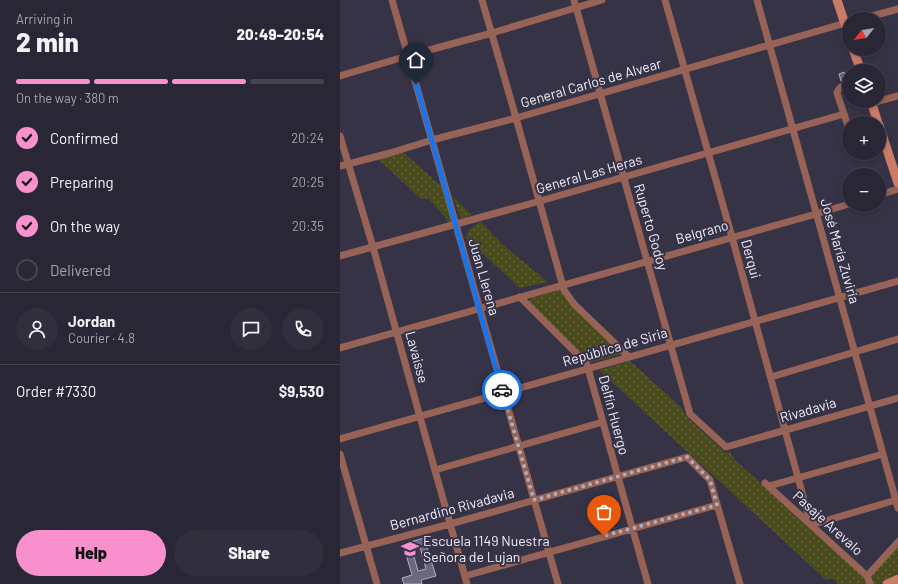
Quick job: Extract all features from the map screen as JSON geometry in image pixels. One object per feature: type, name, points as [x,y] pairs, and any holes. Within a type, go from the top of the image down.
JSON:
[{"type":"main road","points":[[837,0],[842,12]]},
{"type":"main road","points":[[886,148],[898,183]]},
{"type":"main road","points":[[887,584],[898,579]]},
{"type":"street","name":"Juan Llerena","points":[[392,0],[558,584]]},
{"type":"street","points":[[482,0],[540,201],[562,285],[574,304],[629,357]]},
{"type":"street","name":"Ruperto Godoy","points":[[574,0],[671,345]]},
{"type":"street","points":[[340,76],[602,0]]},
{"type":"street","name":"Derqui","points":[[665,0],[811,525]]},
{"type":"street","name":"José María Zuviría","points":[[757,0],[898,508]]},
{"type":"street","points":[[886,12],[898,9]]},
{"type":"street","name":"General Carlos de Alvear","points":[[340,166],[516,118],[769,44],[842,24]]},
{"type":"street","points":[[842,86],[837,93],[844,114]]},
{"type":"street","points":[[886,99],[898,96]]},
{"type":"street","name":"General Las Heras","points":[[340,256],[455,225],[844,114]]},
{"type":"street","name":"Lavaisse","points":[[340,136],[373,247],[467,584]]},
{"type":"street","points":[[886,193],[898,189]]},
{"type":"street","name":"Belgrano","points":[[340,348],[842,206]]},
{"type":"street","name":"República de Siria","points":[[340,439],[898,281]]},
{"type":"street","points":[[520,297],[586,363],[588,368]]},
{"type":"street","points":[[770,377],[898,339]]},
{"type":"street","name":"Rivadavia","points":[[671,345],[690,414],[726,447],[898,398]]},
{"type":"street","name":"Delfín Huergo","points":[[588,368],[648,584]]},
{"type":"street","points":[[434,470],[603,422]]},
{"type":"street","points":[[340,454],[377,584]]},
{"type":"street","points":[[798,478],[883,454]]},
{"type":"street","name":"Bernardino Rivadavia","points":[[340,553],[450,524],[687,457],[710,480],[717,505]]},
{"type":"street","name":"Pasaje Arevalo","points":[[798,478],[767,485],[867,576],[870,584]]},
{"type":"street","points":[[811,525],[896,500]]},
{"type":"street","points":[[465,576],[717,505],[740,584]]},
{"type":"street","points":[[867,576],[898,542]]},
{"type":"shaded area","points":[[403,152],[441,186],[451,218],[450,222],[447,223],[446,218],[428,198],[421,199],[378,159]]},
{"type":"shaded area","points":[[453,197],[472,215],[462,218],[460,217]]},
{"type":"shaded area","points":[[481,222],[503,245],[548,282],[520,288],[473,245],[468,246],[468,231],[473,226]]},
{"type":"shaded area","points":[[561,289],[623,354],[589,363],[529,303],[530,299],[532,298]]},
{"type":"shaded area","points":[[630,361],[682,408],[685,415],[726,453],[730,452],[734,459],[863,576],[866,584],[838,584],[832,578],[826,580],[599,370]]},
{"type":"shaded area","points":[[424,538],[436,576],[412,575],[403,544]]},
{"type":"shaded area","points":[[898,546],[898,573],[879,584],[872,584],[870,577]]},
{"type":"building","points":[[842,73],[842,81],[841,81],[839,74]]},
{"type":"building","points":[[424,538],[436,576],[421,580],[422,584],[404,584],[402,578],[412,575],[403,544]],"holes":[[[420,547],[426,569],[418,571],[412,550]]]},
{"type":"way so far","points":[[502,390],[534,500],[687,457],[710,480],[717,505],[604,536]]},
{"type":"place","name":"Escuela 1149 Nuestra Señora de Lujan","points":[[410,549]]},
{"type":"route","points":[[416,84],[502,390]]}]
